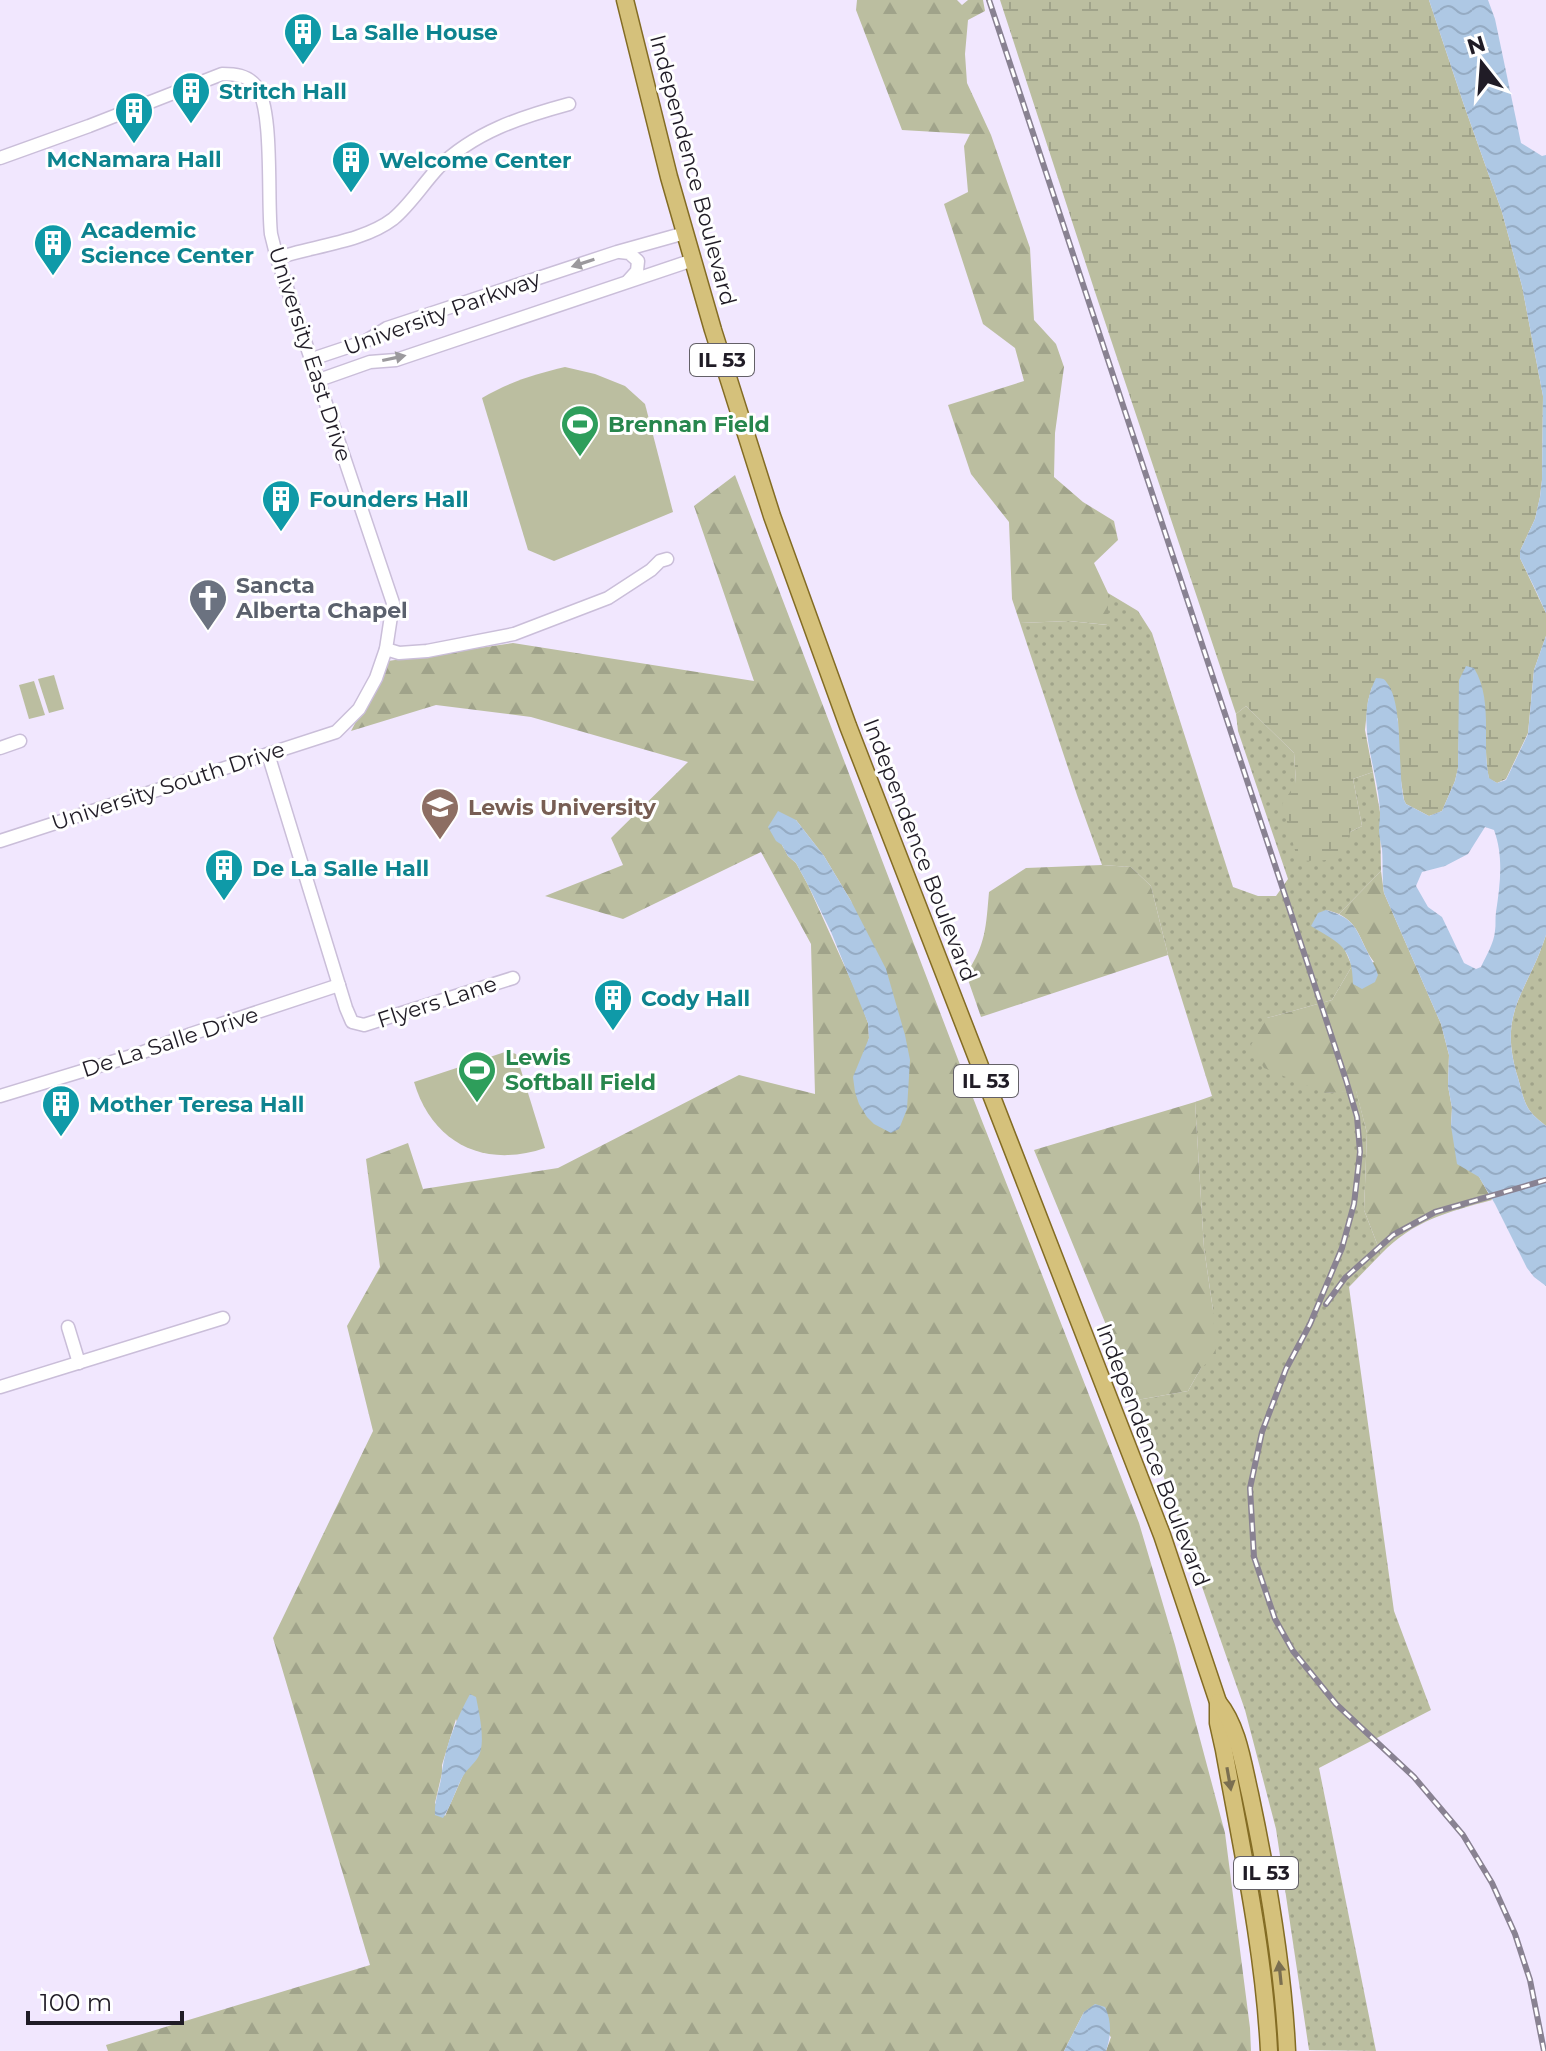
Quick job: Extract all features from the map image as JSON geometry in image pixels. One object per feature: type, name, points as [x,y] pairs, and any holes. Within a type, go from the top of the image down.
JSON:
[{"type":"main road","name":"Independence Boulevard","points":[[625,0],[693,260],[753,459],[813,634],[1129,1446],[1218,1702],[1218,1723],[1258,1943],[1269,2051]]},
{"type":"main road","name":"Independence Boulevard","points":[[1218,1702],[1228,1715],[1234,1732],[1264,1863],[1278,1952],[1287,2051]]},
{"type":"street","name":"University East Drive","points":[[0,158],[222,74],[235,74],[255,84],[266,116],[271,233],[277,258],[393,603],[386,649],[376,678],[359,709],[336,732]]},
{"type":"street","points":[[277,258],[380,227],[402,211],[441,165],[476,139],[502,124],[569,104]]},
{"type":"street","name":"University Parkway","points":[[312,359],[366,341],[387,328],[617,252],[685,233]]},
{"type":"street","points":[[617,252],[629,253],[638,261],[637,271],[626,283]]},
{"type":"street","name":"University Parkway","points":[[319,380],[370,362],[396,360],[693,260]]},
{"type":"street","points":[[386,649],[399,653],[427,651],[514,634],[608,598],[667,559]]},
{"type":"street","name":"University South Drive","points":[[0,841],[336,732]]},
{"type":"street","points":[[0,748],[20,741]]},
{"type":"street","points":[[268,754],[339,985]]},
{"type":"street","name":"Flyers Lane","points":[[339,985],[352,1022],[364,1025],[513,978]]},
{"type":"street","name":"De La Salle Drive","points":[[0,1096],[138,1054],[339,985]]},
{"type":"street","points":[[0,1387],[223,1318]]},
{"type":"street","points":[[68,1327],[79,1363]]},
{"type":"green space","points":[[857,0],[957,0],[962,5],[968,0],[983,0],[985,11],[968,20],[965,54],[967,83],[991,135],[1030,248],[1034,320],[1056,344],[1064,367],[1055,433],[1054,477],[1083,502],[1114,521],[1118,540],[1094,563],[1108,593],[1108,625],[1069,621],[1020,623],[1012,599],[1009,522],[971,474],[948,405],[1024,381],[1015,348],[983,324],[944,204],[968,192],[964,146],[970,134],[902,130],[856,10]]},
{"type":"green space","points":[[1000,0],[1429,0],[1502,212],[1522,286],[1543,396],[1540,497],[1520,558],[1546,613],[1546,636],[1534,670],[1528,733],[1506,779],[1497,783],[1489,779],[1484,705],[1460,696],[1458,768],[1442,811],[1429,816],[1406,804],[1399,768],[1398,719],[1372,687],[1365,730],[1373,772],[1353,779],[1362,826],[1350,832],[1347,843],[1338,855],[1326,860],[1298,861],[1282,804],[1296,783],[1294,753],[1246,706],[1236,714]]},
{"type":"green space","name":"Brennan Field","points":[[565,367],[625,386],[645,404],[673,512],[554,561],[528,550],[482,398],[522,379]]},
{"type":"green space","points":[[735,475],[1139,1523],[1225,1833],[1251,2051],[1106,2051],[1111,2037],[1084,2012],[1064,2051],[108,2051],[106,2045],[370,1965],[273,1638],[373,1431],[347,1326],[380,1267],[366,1159],[408,1143],[423,1189],[558,1168],[739,1075],[815,1094],[811,944],[761,852],[623,919],[545,896],[623,865],[611,838],[688,762],[531,717],[436,705],[351,731],[388,661],[513,643],[754,681],[694,506]],"holes":[[[796,820],[824,856],[851,901],[907,1109],[867,1046],[868,1023],[859,998],[808,885],[782,845]],[[456,1719],[470,1765],[445,1816],[435,1803],[442,1765]]]},
{"type":"green space","points":[[1108,593],[1138,611],[1152,633],[1233,887],[1258,896],[1276,896],[1288,879],[1238,731],[1236,714],[1246,706],[1294,753],[1296,783],[1350,832],[1362,826],[1353,779],[1373,772],[1380,812],[1381,871],[1339,914],[1327,910],[1352,966],[1332,1000],[1267,1018],[1325,1093],[1356,1090],[1367,1133],[1364,1210],[1381,1254],[1349,1287],[1394,1611],[1431,1710],[1319,1768],[1376,2051],[1309,2050],[1276,1829],[1245,1710],[1137,1400],[1188,1391],[1201,1368],[1213,1310],[1204,1248],[1195,1102],[1212,1096],[1168,955],[1151,886],[1131,867],[1102,865],[1020,623],[1069,621],[1107,625]]},
{"type":"green space","points":[[54,675],[64,709],[49,713],[38,679]]},
{"type":"green space","points":[[34,681],[45,715],[29,719],[19,685]]},
{"type":"green space","points":[[1131,867],[1151,886],[1168,955],[981,1017],[966,974],[981,944],[989,892],[1026,868]]},
{"type":"green space","points":[[1381,871],[1384,893],[1441,1024],[1449,1055],[1451,1126],[1492,1200],[1446,1213],[1419,1225],[1381,1254],[1364,1210],[1367,1133],[1356,1091],[1325,1093],[1264,1068],[1251,1045],[1267,1018],[1332,1000],[1352,966],[1374,962],[1356,929],[1339,914]]},
{"type":"green space","points":[[1546,935],[1546,1126],[1525,1101],[1512,1055],[1511,1036],[1517,1004]]},
{"type":"green space","name":"Lewis Softball Field","points":[[508,1051],[516,1054],[545,1148],[523,1154],[501,1155],[463,1146],[433,1121],[414,1082]]},
{"type":"green space","points":[[1195,1102],[1204,1248],[1216,1356],[1201,1368],[1188,1391],[1137,1400],[1034,1150]]},
{"type":"water","points":[[1429,0],[1488,0],[1495,19],[1521,143],[1542,156],[1546,155],[1546,613],[1520,558],[1540,497],[1543,396],[1522,286],[1502,212]]},
{"type":"water","points":[[1546,636],[1546,935],[1517,1004],[1511,1036],[1512,1055],[1525,1101],[1546,1126],[1546,1286],[1527,1268],[1479,1177],[1457,1164],[1448,1086],[1449,1055],[1441,1024],[1384,893],[1380,812],[1367,728],[1369,695],[1376,678],[1382,679],[1387,683],[1396,706],[1404,800],[1429,816],[1442,811],[1455,781],[1458,768],[1459,680],[1466,666],[1474,668],[1484,694],[1487,765],[1489,778],[1497,783],[1506,780],[1528,734],[1534,670]],"holes":[[[1485,827],[1494,830],[1500,871],[1495,931],[1481,967],[1476,969],[1464,963],[1442,917],[1428,907],[1416,886],[1422,872],[1445,866],[1468,854]]]},
{"type":"water","points":[[778,811],[796,820],[824,856],[886,969],[910,1060],[907,1109],[899,1129],[891,1133],[874,1124],[859,1104],[853,1077],[869,1038],[868,1023],[808,885],[796,863],[768,827]]},
{"type":"water","points":[[1326,910],[1343,916],[1356,930],[1377,971],[1375,982],[1362,989],[1353,984],[1347,954],[1330,937],[1311,926],[1318,913]]},
{"type":"water","points":[[470,1694],[476,1697],[480,1720],[480,1753],[464,1775],[443,1818],[435,1815],[435,1809],[444,1761],[453,1731]]},
{"type":"water","points":[[1095,2004],[1105,2007],[1109,2018],[1110,2034],[1106,2051],[1064,2051],[1084,2012]]},
{"type":"railway","points":[[989,0],[1357,1117],[1360,1152],[1354,1204],[1342,1248],[1310,1324],[1286,1369],[1262,1432],[1250,1488],[1254,1557],[1275,1619],[1293,1651],[1336,1704],[1414,1777],[1463,1835],[1492,1883],[1515,1934],[1530,1980],[1544,2051]]},
{"type":"railway","points":[[1326,1304],[1345,1278],[1393,1235],[1435,1212],[1546,1180]]},
{"type":"place","name":"La Salle House","points":[[303,66]]},
{"type":"place","name":"Stritch Hall","points":[[191,125]]},
{"type":"place","name":"McNamara Hall","points":[[134,145]]},
{"type":"place","name":"Welcome Center","points":[[351,194]]},
{"type":"place","name":"Academic Science Center","points":[[53,277]]},
{"type":"place","name":"Brennan Field","points":[[580,458]]},
{"type":"place","name":"Founders Hall","points":[[281,533]]},
{"type":"place","name":"Sancta Alberta Chapel","points":[[208,632]]},
{"type":"place","name":"Lewis University","points":[[440,841]]},
{"type":"place","name":"De La Salle Hall","points":[[224,902]]},
{"type":"place","name":"Cody Hall","points":[[613,1032]]},
{"type":"place","name":"Lewis Softball Field","points":[[477,1104]]},
{"type":"place","name":"Mother Teresa Hall","points":[[61,1138]]}]
